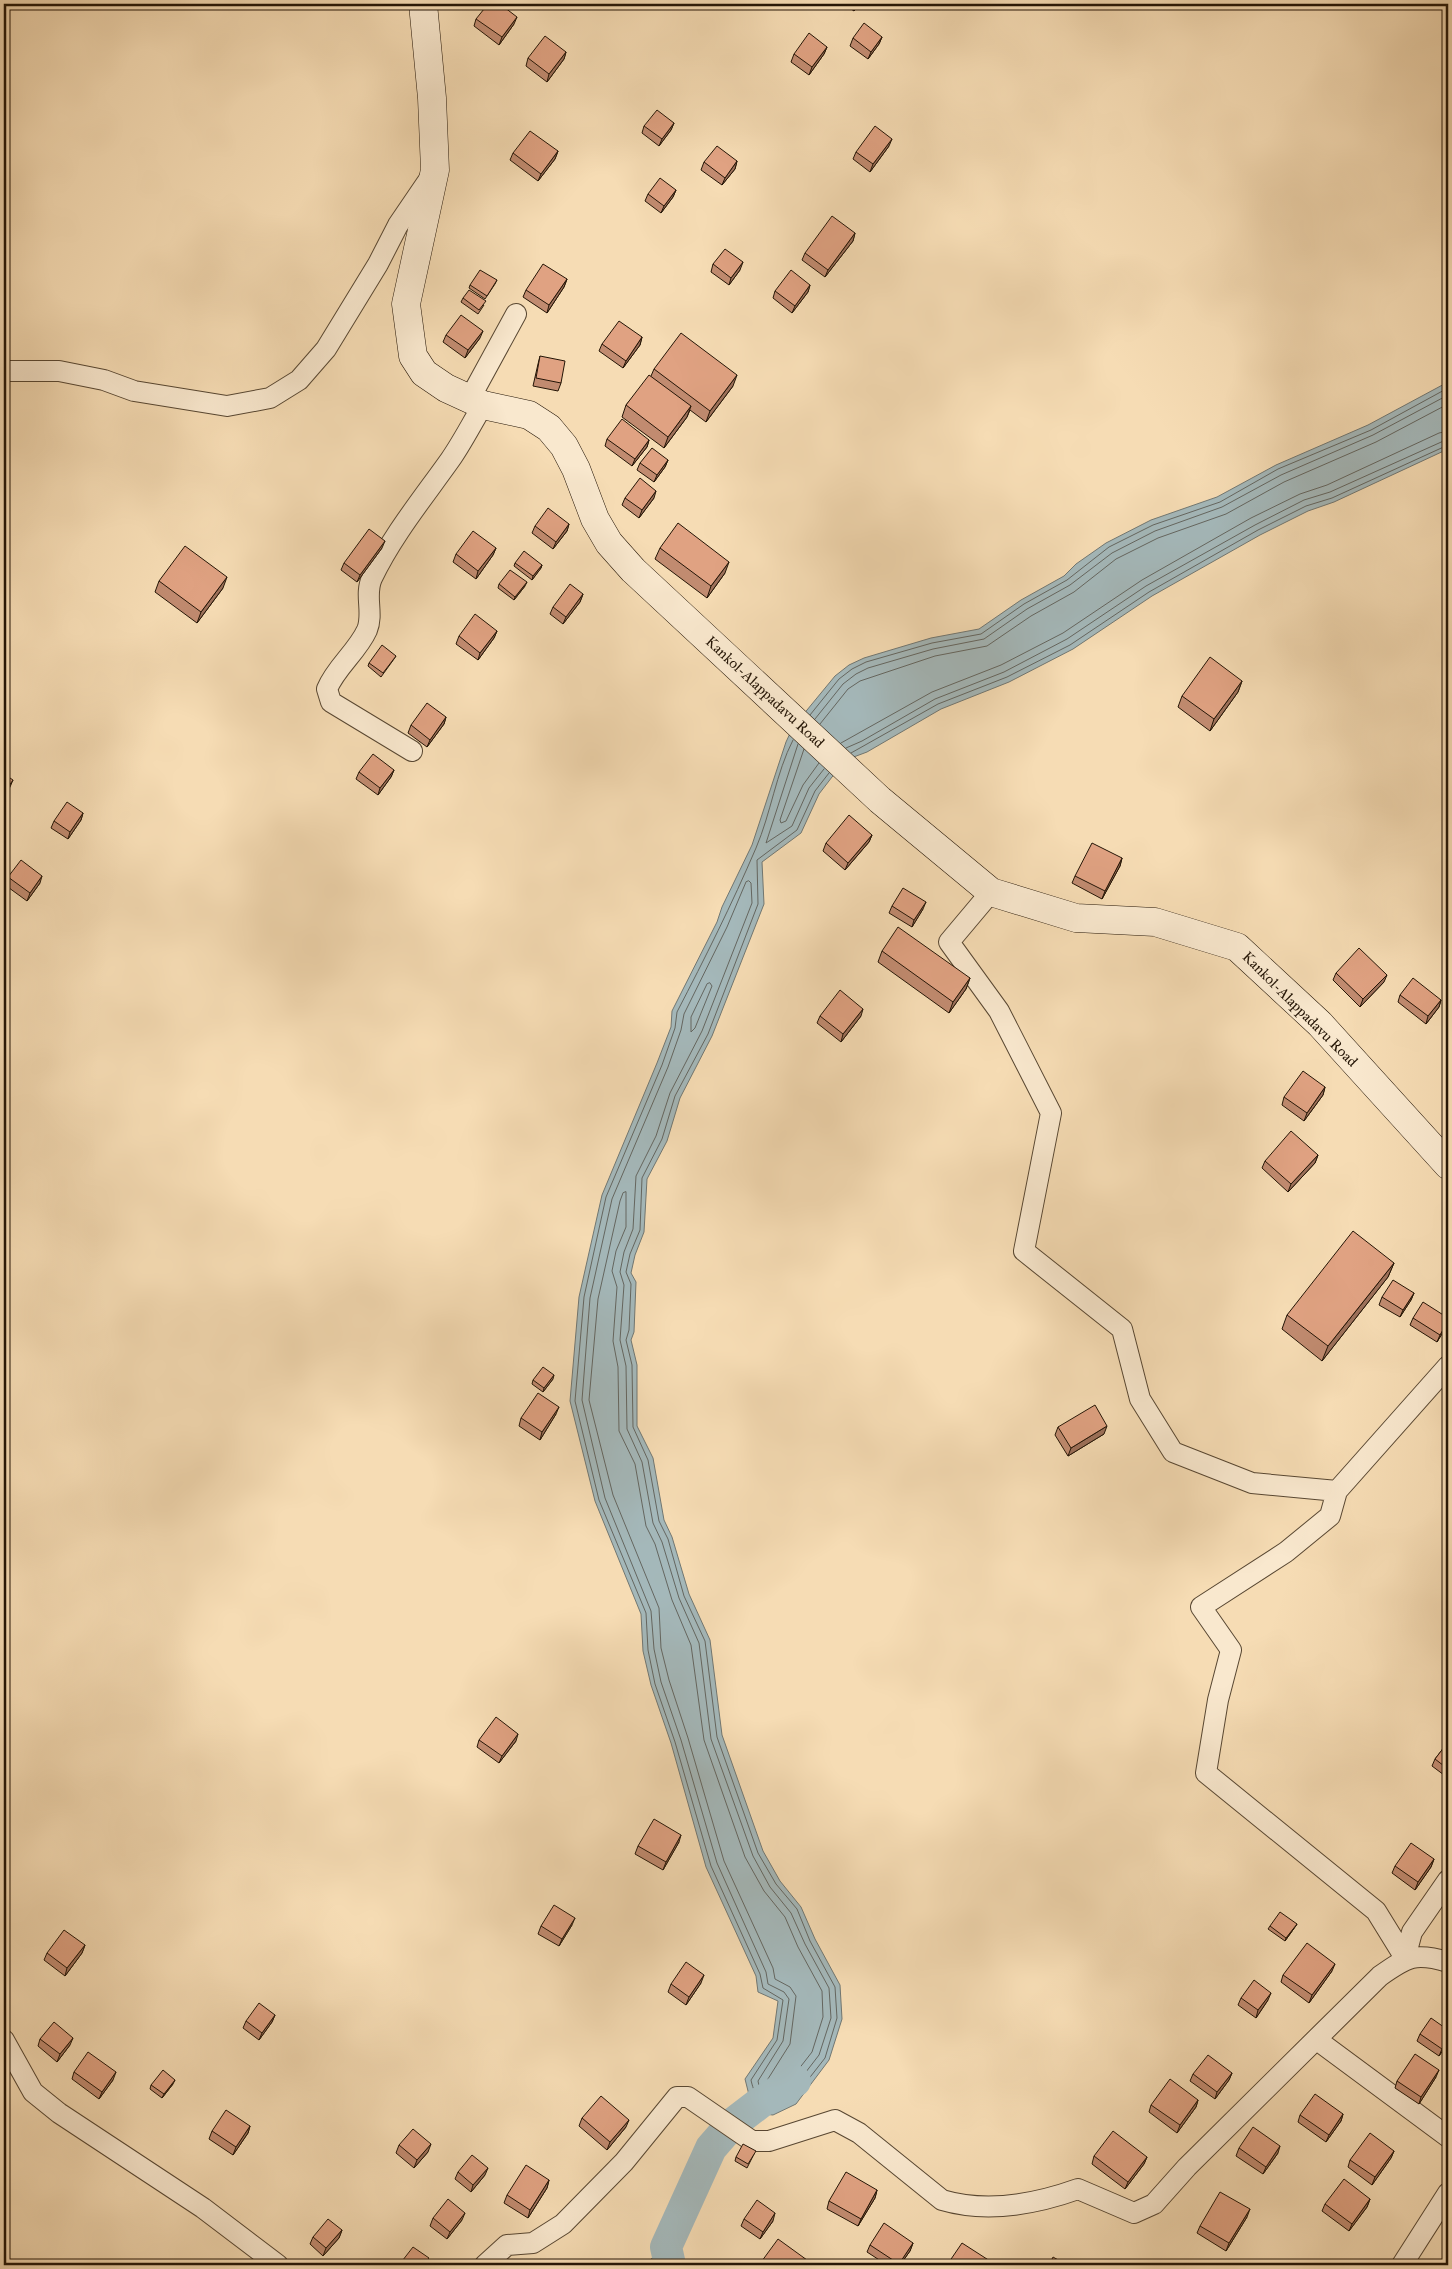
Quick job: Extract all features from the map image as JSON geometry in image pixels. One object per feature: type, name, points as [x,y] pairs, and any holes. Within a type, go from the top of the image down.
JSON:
[{"type":"main road","name":"Kankol-Alappadavu Road","points":[[423,4],[432,98],[435,170],[406,304],[413,356],[424,373],[446,388],[476,403],[529,415],[549,428],[564,446],[576,469],[595,519],[609,543],[633,570],[880,800],[991,892],[1076,918],[1155,922],[1237,947],[1320,1024],[1448,1165]]},
{"type":"street","points":[[4,371],[59,371],[104,380],[134,391],[227,406],[270,398],[299,380],[326,349],[378,264],[398,225],[435,170]]},
{"type":"street","points":[[412,751],[331,702],[327,689],[332,676],[346,661],[367,629],[370,614],[367,597],[372,579],[417,506],[451,458],[516,314]]},
{"type":"street","points":[[991,892],[949,942],[999,1011],[1051,1114],[1024,1251],[1122,1329],[1140,1399],[1173,1452],[1252,1483],[1337,1491]]},
{"type":"street","points":[[1405,1958],[1376,1911],[1206,1773],[1218,1700],[1231,1650],[1202,1607],[1286,1552],[1330,1516],[1337,1491],[1448,1366]]},
{"type":"street","points":[[1405,1958],[1412,1932],[1448,1880]]},
{"type":"street","points":[[485,2265],[507,2246],[533,2243],[563,2224],[624,2162],[677,2097],[688,2097],[752,2141],[770,2141],[835,2120],[860,2133],[942,2200],[959,2205],[997,2206],[1037,2202],[1078,2189],[1134,2213],[1154,2204],[1187,2167],[1380,1976],[1405,1958],[1420,1956],[1448,1962]]},
{"type":"street","points":[[4,2040],[33,2092],[52,2108],[203,2208],[278,2265]]},
{"type":"street","points":[[1317,2040],[1448,2137]]},
{"type":"street","points":[[1402,2265],[1448,2193]]},
{"type":"water","points":[[1448,382],[1448,449],[1334,502],[1308,511],[1260,535],[1152,596],[1073,649],[1009,682],[941,709],[867,752],[851,758],[832,777],[819,794],[801,833],[762,862],[764,904],[712,1036],[680,1098],[667,1141],[647,1179],[644,1232],[635,1255],[631,1273],[636,1282],[634,1332],[631,1340],[637,1365],[637,1426],[653,1458],[664,1520],[672,1537],[689,1594],[710,1640],[722,1735],[763,1851],[780,1881],[801,1907],[815,1939],[840,1985],[842,2019],[829,2060],[796,2104],[773,2115],[764,2114],[749,2095],[745,2079],[773,2038],[778,2001],[758,1992],[756,1976],[706,1867],[671,1743],[651,1685],[643,1651],[641,1614],[595,1501],[570,1401],[579,1297],[602,1195],[671,1027],[672,1011],[717,922],[722,907],[752,845],[786,742],[793,727],[835,676],[849,665],[864,658],[931,638],[979,629],[1021,600],[1064,576],[1076,564],[1106,543],[1151,520],[1217,497],[1276,465],[1368,425]]},
{"type":"building","points":[[488,4],[500,4],[517,17],[502,37],[476,19]]},
{"type":"building","points":[[864,23],[882,37],[871,52],[853,38]]},
{"type":"building","points":[[809,33],[827,47],[812,67],[794,54]]},
{"type":"building","points":[[545,36],[566,52],[549,74],[528,58]]},
{"type":"building","points":[[657,110],[674,123],[662,139],[644,126]]},
{"type":"building","points":[[875,126],[892,139],[873,164],[856,152]]},
{"type":"building","points":[[530,131],[558,151],[541,174],[513,153]]},
{"type":"building","points":[[717,146],[737,161],[725,178],[704,162]]},
{"type":"building","points":[[660,178],[676,190],[664,206],[648,194]]},
{"type":"building","points":[[832,216],[855,233],[828,270],[805,253]]},
{"type":"building","points":[[725,249],[743,262],[731,278],[713,264]]},
{"type":"building","points":[[543,264],[567,279],[549,305],[526,290]]},
{"type":"building","points":[[480,270],[497,280],[487,296],[470,285]]},
{"type":"building","points":[[791,270],[810,285],[795,306],[775,291]]},
{"type":"building","points":[[469,290],[486,301],[479,310],[463,298]]},
{"type":"building","points":[[461,315],[483,331],[468,350],[446,335]]},
{"type":"building","points":[[619,321],[642,337],[626,361],[602,344]]},
{"type":"building","points":[[681,333],[737,375],[710,411],[654,369]]},
{"type":"building","points":[[540,356],[565,361],[561,383],[536,378]]},
{"type":"building","points":[[649,375],[691,406],[668,437],[626,405]]},
{"type":"building","points":[[622,419],[649,440],[635,459],[607,439]]},
{"type":"building","points":[[652,448],[668,460],[657,475],[640,463]]},
{"type":"building","points":[[640,478],[656,491],[642,510],[625,498]]},
{"type":"building","points":[[548,508],[569,524],[556,542],[535,526]]},
{"type":"building","points":[[678,523],[729,562],[711,586],[660,548]]},
{"type":"building","points":[[369,529],[385,541],[360,575],[344,563]]},
{"type":"building","points":[[473,531],[496,548],[478,571],[456,554]]},
{"type":"building","points":[[185,546],[227,577],[201,612],[159,581]]},
{"type":"building","points":[[524,551],[542,565],[533,576],[515,563]]},
{"type":"building","points":[[510,570],[527,582],[515,597],[499,584]]},
{"type":"building","points":[[570,584],[583,594],[566,617],[553,607]]},
{"type":"building","points":[[475,614],[497,631],[480,653],[459,636]]},
{"type":"building","points":[[382,645],[396,656],[383,673],[369,663]]},
{"type":"building","points":[[1210,657],[1242,681],[1214,719],[1182,696]]},
{"type":"building","points":[[427,703],[446,717],[430,740],[411,725]]},
{"type":"building","points":[[373,754],[394,770],[380,788],[359,772]]},
{"type":"building","points":[[4,774],[13,780],[4,793]]},
{"type":"building","points":[[67,802],[83,813],[70,832],[54,821]]},
{"type":"building","points":[[849,815],[872,835],[848,863],[826,843]]},
{"type":"building","points":[[1092,843],[1122,858],[1105,891],[1075,876]]},
{"type":"building","points":[[21,860],[42,876],[30,893],[8,877]]},
{"type":"building","points":[[903,888],[926,902],[914,920],[892,906]]},
{"type":"building","points":[[898,927],[970,978],[953,1002],[882,951]]},
{"type":"building","points":[[1359,948],[1387,975],[1363,999],[1336,973]]},
{"type":"building","points":[[1413,978],[1441,1000],[1428,1016],[1400,995]]},
{"type":"building","points":[[840,990],[863,1009],[843,1034],[820,1016]]},
{"type":"building","points":[[1303,1071],[1325,1087],[1307,1113],[1284,1097]]},
{"type":"building","points":[[1291,1131],[1318,1155],[1291,1184],[1265,1161]]},
{"type":"building","points":[[1353,1231],[1394,1263],[1328,1346],[1287,1315]]},
{"type":"building","points":[[1393,1280],[1414,1293],[1403,1310],[1382,1297]]},
{"type":"building","points":[[1423,1302],[1448,1318],[1440,1335],[1413,1318]]},
{"type":"building","points":[[543,1367],[554,1375],[544,1388],[533,1380]]},
{"type":"building","points":[[538,1393],[559,1407],[542,1432],[521,1418]]},
{"type":"building","points":[[1095,1405],[1107,1426],[1071,1448],[1058,1427]]},
{"type":"building","points":[[496,1717],[518,1734],[502,1756],[479,1740]]},
{"type":"building","points":[[1448,1742],[1448,1769],[1435,1759]]},
{"type":"building","points":[[654,1819],[681,1835],[666,1862],[638,1846]]},
{"type":"building","points":[[1411,1843],[1434,1859],[1418,1882],[1395,1866]]},
{"type":"building","points":[[554,1905],[575,1918],[562,1939],[541,1926]]},
{"type":"building","points":[[1280,1912],[1297,1924],[1286,1938],[1270,1926]]},
{"type":"building","points":[[64,1930],[85,1945],[67,1968],[47,1953]]},
{"type":"building","points":[[1307,1943],[1335,1964],[1312,1995],[1283,1975]]},
{"type":"building","points":[[686,1962],[704,1975],[689,1997],[671,1984]]},
{"type":"building","points":[[1254,1980],[1271,1993],[1258,2010],[1241,1998]]},
{"type":"building","points":[[259,2003],[275,2015],[262,2033],[246,2021]]},
{"type":"building","points":[[1431,2018],[1448,2030],[1448,2040],[1442,2049],[1420,2034]]},
{"type":"building","points":[[54,2022],[73,2038],[60,2054],[40,2039]]},
{"type":"building","points":[[88,2052],[116,2072],[102,2092],[74,2072]]},
{"type":"building","points":[[1415,2054],[1439,2070],[1421,2097],[1397,2081]]},
{"type":"building","points":[[1208,2055],[1232,2073],[1217,2092],[1193,2074]]},
{"type":"building","points":[[163,2070],[175,2080],[164,2094],[151,2085]]},
{"type":"building","points":[[1170,2079],[1198,2100],[1180,2125],[1151,2105]]},
{"type":"building","points":[[1315,2094],[1343,2114],[1329,2135],[1300,2115]]},
{"type":"building","points":[[601,2096],[629,2120],[610,2142],[582,2118]]},
{"type":"building","points":[[226,2110],[250,2126],[236,2147],[212,2131]]},
{"type":"building","points":[[1253,2127],[1280,2146],[1266,2167],[1239,2148]]},
{"type":"building","points":[[413,2129],[431,2144],[417,2160],[399,2145]]},
{"type":"building","points":[[1113,2131],[1147,2157],[1128,2182],[1094,2156]]},
{"type":"building","points":[[1370,2133],[1394,2151],[1375,2177],[1350,2160]]},
{"type":"building","points":[[743,2144],[756,2151],[748,2164],[736,2157]]},
{"type":"building","points":[[472,2155],[488,2168],[473,2185],[458,2172]]},
{"type":"building","points":[[526,2165],[549,2180],[530,2210],[507,2195]]},
{"type":"building","points":[[846,2172],[877,2190],[861,2219],[829,2201]]},
{"type":"building","points":[[1344,2179],[1370,2199],[1352,2224],[1325,2204]]},
{"type":"building","points":[[1220,2192],[1250,2209],[1229,2243],[1200,2226]]},
{"type":"building","points":[[448,2199],[465,2213],[450,2232],[433,2218]]},
{"type":"building","points":[[757,2200],[775,2213],[763,2232],[744,2219]]},
{"type":"building","points":[[328,2219],[342,2230],[326,2248],[313,2237]]},
{"type":"building","points":[[884,2223],[913,2243],[899,2264],[870,2245]]},
{"type":"building","points":[[778,2239],[807,2260],[803,2265],[759,2265]]},
{"type":"building","points":[[962,2243],[990,2261],[988,2265],[947,2265]]},
{"type":"building","points":[[413,2247],[429,2258],[423,2265],[399,2265]]},
{"type":"building","points":[[1053,2257],[1067,2265],[1049,2265]]},
{"type":"waterway","points":[[670,2265],[666,2247],[711,2148],[731,2125],[761,2102],[795,2081]]},
{"type":"waterway","points":[[649,2265],[666,2247]]}]
